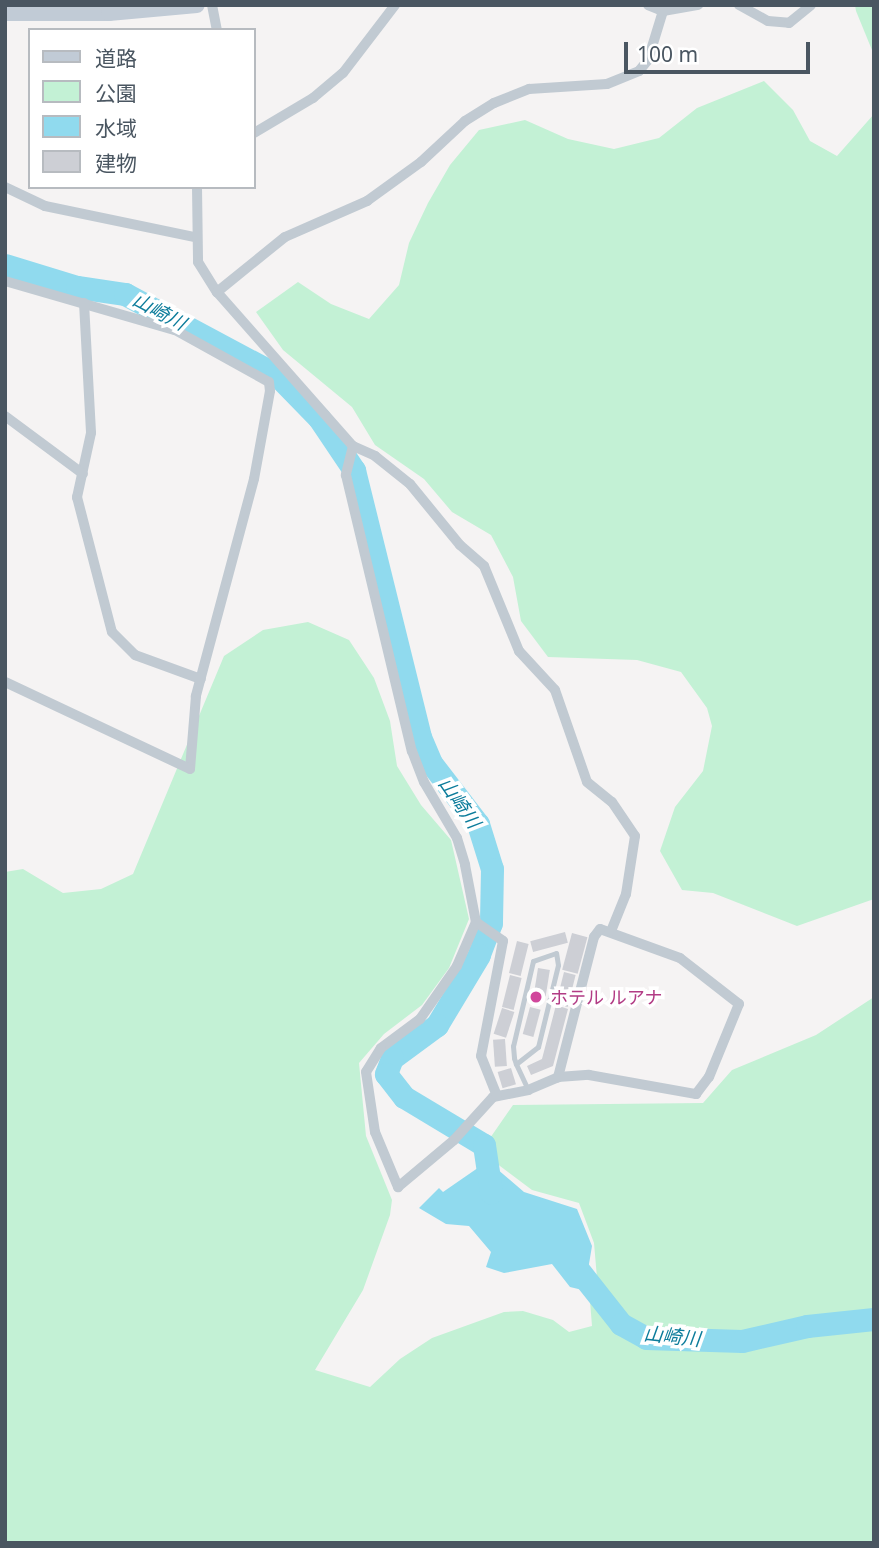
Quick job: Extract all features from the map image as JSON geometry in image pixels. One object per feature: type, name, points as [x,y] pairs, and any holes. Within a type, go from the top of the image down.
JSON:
[{"type":"main road","points":[[5,13],[109,13],[197,5]]},
{"type":"street","points":[[212,5],[217,28]]},
{"type":"street","points":[[256,132],[313,98],[343,73],[395,5]]},
{"type":"street","points":[[649,5],[663,12],[698,5]]},
{"type":"street","points":[[740,5],[768,21],[789,23],[811,5]]},
{"type":"street","points":[[217,292],[278,241],[367,201],[421,162],[465,121],[494,103],[520,91],[607,84],[639,71],[648,60],[663,12]]},
{"type":"street","points":[[5,187],[45,206],[195,237]]},
{"type":"street","points":[[197,189],[195,237],[198,262],[217,292],[352,448],[375,456],[401,476],[484,566],[519,651],[555,690],[587,782],[612,802],[635,836],[626,894],[611,931]]},
{"type":"street","points":[[5,281],[175,330],[270,382],[254,479],[201,679],[190,769],[5,682]]},
{"type":"street","points":[[84,303],[82,328],[91,433],[77,496],[112,632],[135,655],[201,679]]},
{"type":"street","points":[[5,416],[83,474]]},
{"type":"street","points":[[352,448],[347,471],[412,751],[424,782],[457,838],[480,924],[439,993],[420,1019],[381,1048],[366,1072],[375,1132],[398,1187],[462,1130],[485,1101],[497,1096],[528,1090],[558,1077],[608,1076],[696,1094],[709,1077],[739,1004],[680,958],[600,929],[594,937],[558,1077]]},
{"type":"street","points":[[480,924],[496,932],[503,950],[481,1056],[497,1096]]},
{"type":"lane","points":[[516,1064],[538,1047],[558,965],[556,953],[533,961],[513,1046],[516,1064],[528,1090]]},
{"type":"green space","points":[[855,5],[874,5],[874,55],[856,11]]},
{"type":"green space","points":[[764,81],[793,110],[810,141],[837,156],[874,114],[874,899],[797,926],[713,893],[682,890],[660,851],[675,807],[703,771],[712,726],[707,708],[681,672],[637,660],[548,657],[521,621],[513,577],[491,535],[452,512],[424,479],[375,445],[352,407],[283,350],[256,312],[298,282],[331,304],[369,319],[399,285],[409,243],[428,203],[450,165],[479,130],[525,120],[568,139],[614,149],[659,138],[697,108]]},
{"type":"green space","points":[[308,622],[349,640],[374,678],[390,721],[397,766],[421,805],[451,840],[469,919],[449,968],[422,1005],[384,1034],[359,1063],[366,1136],[392,1200],[390,1215],[363,1290],[315,1370],[370,1387],[400,1359],[432,1338],[504,1312],[523,1311],[553,1320],[569,1332],[592,1326],[590,1301],[605,1292],[597,1278],[594,1243],[579,1203],[532,1190],[492,1160],[488,1141],[513,1105],[703,1103],[732,1070],[816,1035],[874,997],[874,1543],[5,1543],[5,872],[23,869],[63,893],[101,889],[133,874],[224,656],[263,630]]},
{"type":"water","points":[[485,1163],[490,1163],[524,1192],[577,1209],[592,1246],[588,1270],[603,1295],[570,1287],[552,1264],[504,1273],[486,1267],[491,1252],[469,1226],[446,1224],[419,1208],[439,1188],[443,1192]]},
{"type":"building","points":[[565,932],[568,943],[533,952],[530,941]]},
{"type":"building","points":[[572,933],[587,937],[578,974],[562,970]]},
{"type":"building","points":[[517,941],[529,944],[521,976],[509,973]]},
{"type":"building","points":[[538,968],[550,970],[546,997],[534,995]]},
{"type":"building","points":[[564,972],[576,975],[568,1007],[556,1004]]},
{"type":"building","points":[[510,975],[522,978],[514,1010],[502,1007]]},
{"type":"building","points":[[556,1005],[568,1009],[553,1066],[531,1075],[527,1066],[542,1059]]},
{"type":"building","points":[[530,1007],[541,1010],[533,1037],[523,1034]]},
{"type":"building","points":[[502,1008],[514,1012],[506,1038],[494,1034]]},
{"type":"building","points":[[505,1039],[507,1066],[495,1067],[493,1040]]},
{"type":"building","points":[[511,1068],[516,1084],[503,1088],[498,1072]]},
{"type":"waterway","name":"山崎川","points":[[5,265],[77,287],[125,294],[277,375],[319,418],[354,470],[420,737],[431,763],[478,824],[492,869],[491,923],[479,955],[437,1025],[392,1058],[386,1074],[404,1097],[484,1145],[491,1192]]},
{"type":"waterway","name":"山崎川","points":[[580,1272],[621,1324],[646,1338],[742,1341],[807,1326],[874,1319]]},
{"type":"place","name":"ホテル ルアナ","points":[[536,997]]}]
